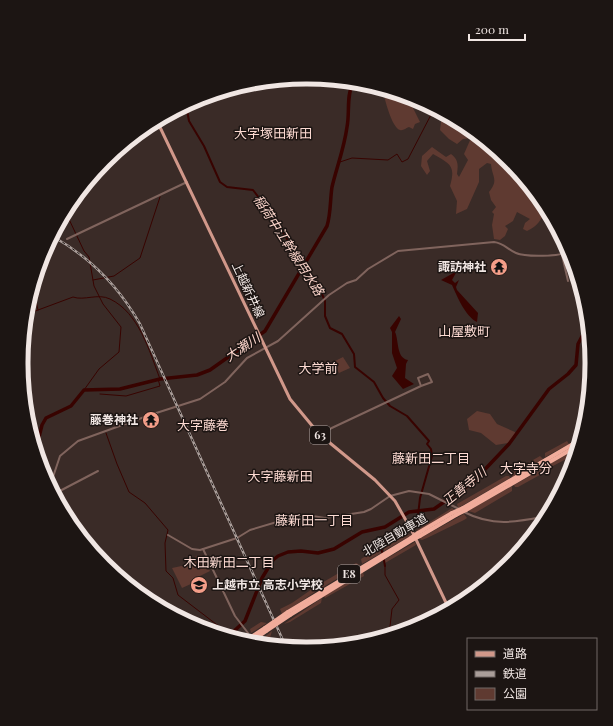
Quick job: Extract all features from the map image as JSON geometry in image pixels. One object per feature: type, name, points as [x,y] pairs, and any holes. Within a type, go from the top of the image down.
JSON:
[{"type":"highway","name":"北陸自動車道","points":[[464,509],[573,444]]},
{"type":"highway","name":"北陸自動車道","points":[[253,636],[419,534],[571,449]]},
{"type":"highway","name":"北陸自動車道","points":[[257,637],[266,629]]},
{"type":"main road","name":"上越新井線","points":[[160,126],[290,399],[319,434],[375,480],[403,513],[446,604]]},
{"type":"street","points":[[67,239],[187,182]]},
{"type":"street","points":[[53,478],[60,456],[78,441],[150,414],[195,402],[220,386],[243,360],[278,340],[329,295],[347,283],[356,280],[368,269],[398,251],[494,242],[502,244],[518,254],[562,255],[568,281]]},
{"type":"street","points":[[319,434],[432,382],[428,374],[418,378],[421,386]]},
{"type":"street","points":[[60,491],[98,471]]},
{"type":"street","points":[[168,535],[192,549],[202,549],[237,538],[250,530],[297,516],[306,515],[325,518],[364,512],[390,496],[414,492],[429,494],[473,517],[493,523],[539,517]]},
{"type":"street","points":[[202,549],[237,619],[248,633]]},
{"type":"green space","points":[[384,95],[412,106],[420,122],[415,124],[413,129],[409,127],[400,130],[394,124]]},
{"type":"green space","points":[[441,119],[471,138],[463,139],[457,144],[449,139],[440,130]]},
{"type":"green space","points":[[471,138],[503,166],[516,179],[543,216],[537,225],[527,231],[523,229],[525,223],[530,219],[517,212],[513,221],[505,226],[508,229],[505,236],[500,240],[494,239],[492,225],[494,214],[492,212],[496,207],[491,200],[489,192],[494,184],[494,178],[491,164],[487,163],[479,169],[479,182],[467,209],[456,214],[457,201],[450,186],[452,169],[444,160],[433,154],[427,161],[430,171],[427,175],[421,166],[422,156],[432,147],[446,157],[451,154],[454,156],[457,163],[457,174],[459,177],[468,160],[464,154]]},
{"type":"green space","points":[[343,357],[350,368],[339,373],[333,362]]},
{"type":"green space","points":[[477,411],[490,414],[497,424],[515,432],[517,436],[508,443],[496,445],[481,433],[469,430],[467,419]]},
{"type":"green space","points":[[567,441],[569,444],[545,457],[545,453]]},
{"type":"green space","points":[[570,453],[568,458],[549,468],[548,465]]},
{"type":"green space","points":[[540,456],[543,459],[512,477],[512,472]]},
{"type":"green space","points":[[546,467],[547,471],[518,487],[515,487],[514,485]]},
{"type":"green space","points":[[506,476],[509,476],[510,478],[458,508],[457,504]]},
{"type":"green space","points":[[512,486],[512,491],[475,513],[468,511]]},
{"type":"green space","points":[[452,508],[455,510],[417,532],[417,530]]},
{"type":"green space","points":[[464,514],[467,518],[464,520],[427,538],[422,540],[419,539]]},
{"type":"green space","points":[[410,534],[412,535],[384,551],[384,546]]},
{"type":"green space","points":[[415,542],[416,545],[385,563],[384,560]]},
{"type":"green space","points":[[379,548],[381,553],[362,564],[361,559]]},
{"type":"green space","points":[[202,555],[210,571],[192,580],[193,583],[182,588],[172,568],[191,564],[196,556]]},
{"type":"green space","points":[[356,563],[360,565],[320,589],[320,584]]},
{"type":"green space","points":[[363,572],[364,576],[325,598],[324,596]]},
{"type":"green space","points":[[315,587],[318,590],[282,614],[280,609],[292,603]]},
{"type":"green space","points":[[322,598],[321,603],[290,622],[284,624]]},
{"type":"green space","points":[[261,622],[267,623],[251,633],[250,629]]},
{"type":"green space","points":[[272,631],[269,639],[263,638]]},
{"type":"shaded area","points":[[457,271],[452,280],[455,283],[459,280],[456,287],[457,290],[478,313],[477,322],[465,311],[452,285],[441,280]]},
{"type":"shaded area","points":[[399,316],[401,319],[395,332],[398,348],[401,356],[408,360],[406,364],[405,378],[414,384],[403,389],[392,376],[397,368],[392,353],[392,332],[390,328]]},
{"type":"waterway","name":"大瀬川","points":[[38,439],[42,425],[46,418],[71,406],[84,390],[120,389],[160,379],[197,375],[210,370],[265,331],[327,226],[332,187],[346,135],[351,88]]},
{"type":"waterway","name":"稲荷中江幹線用水路","points":[[187,111],[189,121],[204,146],[220,182],[227,187],[253,190],[270,212],[322,294],[325,301],[325,316],[330,328],[342,334],[354,354],[355,367],[374,382],[383,398],[390,406],[407,416],[429,441],[427,444],[431,449],[432,456],[420,498],[417,524],[415,527],[380,545],[385,566]]},
{"type":"waterway","points":[[340,162],[352,158],[388,160],[397,154],[402,162],[408,159],[431,114]]},
{"type":"waterway","points":[[93,280],[114,276],[140,258],[160,197]]},
{"type":"waterway","points":[[69,218],[84,251],[89,257],[94,286],[103,304],[121,327],[119,352],[99,369],[84,390]]},
{"type":"waterway","points":[[32,312],[73,297],[105,297],[110,299],[120,305],[136,323],[142,333],[160,379]]},
{"type":"waterway","points":[[35,298],[38,310]]},
{"type":"waterway","name":"正善寺川","points":[[233,632],[245,621],[262,578],[273,560],[278,556],[288,552],[301,551],[318,553],[334,549],[362,532],[385,527],[409,512],[434,509],[473,482],[509,444],[549,389],[568,374],[576,365],[578,344],[583,334]]},
{"type":"waterway","points":[[100,394],[126,396],[160,386],[158,379]]},
{"type":"waterway","points":[[106,433],[129,492],[145,503],[168,530],[165,543],[166,571],[173,578],[178,595],[222,628]]},
{"type":"waterway","points":[[385,566],[385,575],[399,600],[392,609],[390,629]]},
{"type":"railway","points":[[57,239],[79,253],[113,285],[132,310],[140,324],[283,640]]},
{"type":"place","name":"諏訪神社","points":[[499,267]]},
{"type":"place","name":"藤巻神社","points":[[151,420]]},
{"type":"place","name":"上越市立 高志小学校","points":[[199,585]]},
{"type":"district","name":"大字塚田新田","points":[[273,133]]},
{"type":"district","name":"山屋敷町","points":[[464,331]]},
{"type":"district","name":"大学前","points":[[318,368]]},
{"type":"district","name":"大字藤巻","points":[[203,425]]},
{"type":"district","name":"藤新田二丁目","points":[[431,458]]},
{"type":"district","name":"大字寺分","points":[[526,468]]},
{"type":"district","name":"大字藤新田","points":[[280,476]]},
{"type":"district","name":"藤新田一丁目","points":[[314,520]]},
{"type":"district","name":"木田新田二丁目","points":[[229,562]]}]
